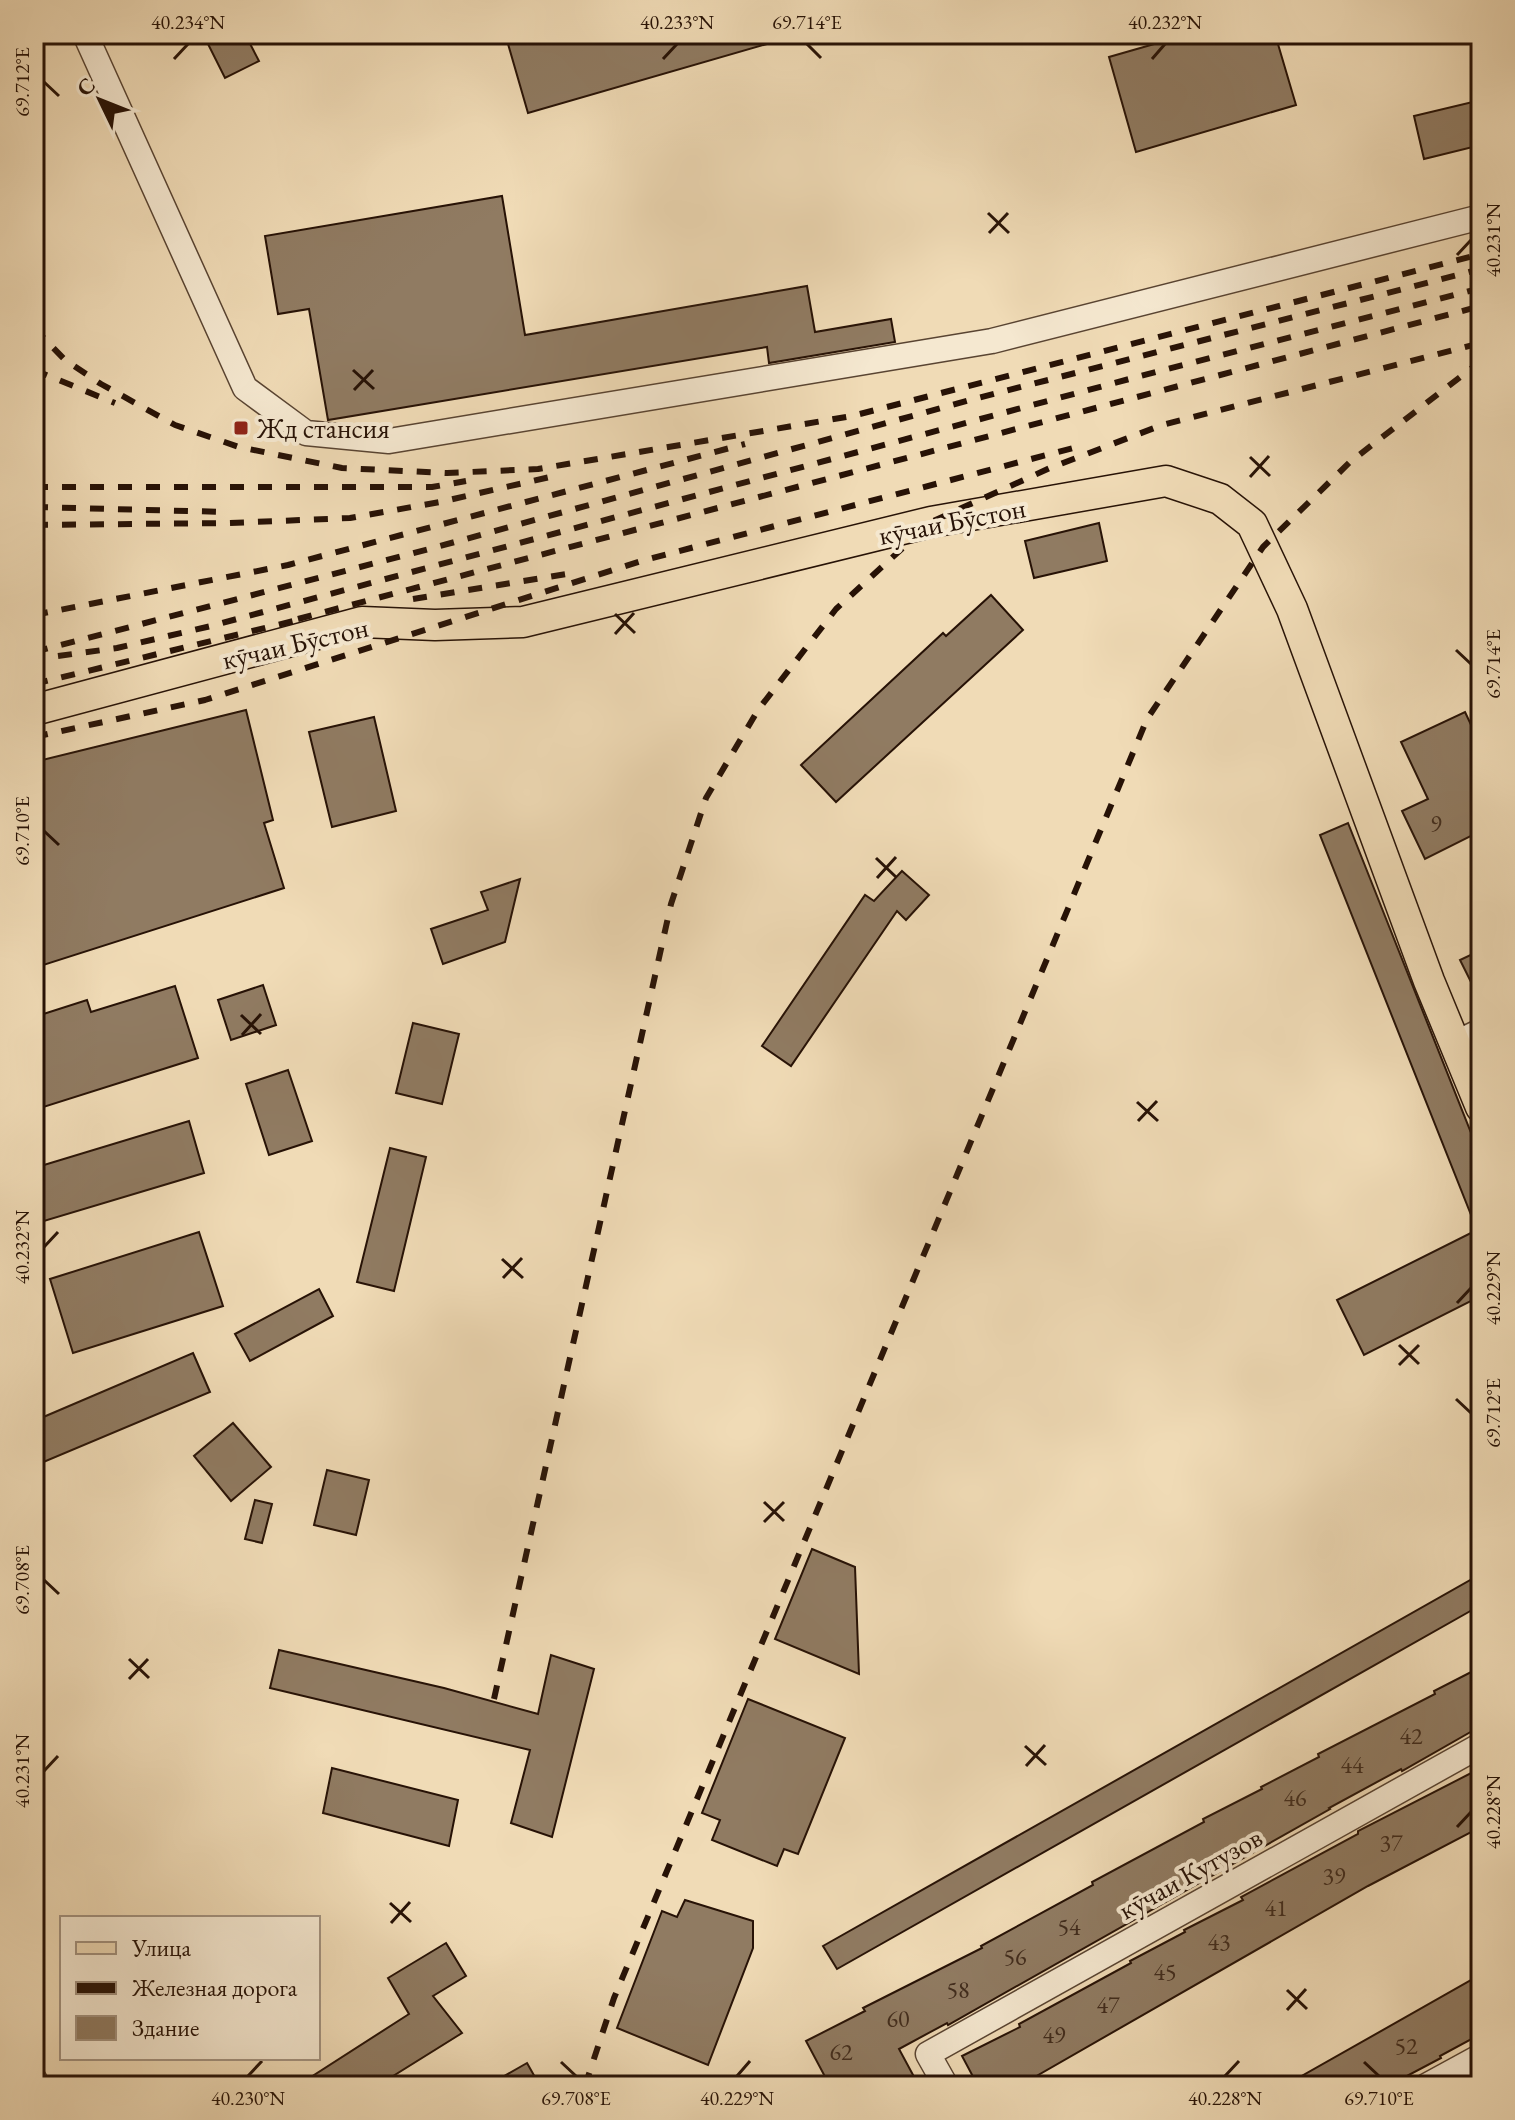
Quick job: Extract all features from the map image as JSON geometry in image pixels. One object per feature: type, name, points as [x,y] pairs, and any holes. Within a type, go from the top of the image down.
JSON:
[{"type":"main road","name":"кӯчаи Бӯстон","points":[[34,710],[362,622],[435,625],[523,622],[931,522],[1166,481],[1220,499],[1252,524],[1292,609],[1429,981],[1468,1037],[1481,1107]]},
{"type":"street","points":[[85,34],[245,388],[306,433],[389,441],[992,341],[1481,217]]},
{"type":"street","name":"кӯчаи Кутузов","points":[[946,2086],[928,2054],[1481,1745]]},
{"type":"street","points":[[1426,2086],[1481,2056]]},
{"type":"street","points":[[34,2079],[38,2086]]},
{"type":"building","points":[[203,34],[245,34],[259,61],[225,78]]},
{"type":"building","points":[[517,34],[783,34],[784,39],[528,113],[506,37]]},
{"type":"building","points":[[1189,34],[1275,34],[1296,105],[1136,152],[1109,57]]},
{"type":"building","points":[[1481,100],[1481,145],[1424,159],[1414,116]]},
{"type":"building","points":[[502,196],[525,335],[807,286],[815,332],[891,319],[895,342],[769,363],[767,347],[328,420],[309,309],[278,314],[265,236]]},
{"type":"building","points":[[1099,523],[1107,561],[1034,578],[1025,541]]},
{"type":"building","points":[[991,595],[1023,630],[836,802],[801,765],[943,633],[946,636]]},
{"type":"building","points":[[246,710],[273,820],[264,823],[284,888],[34,968],[34,762]]},
{"type":"building","points":[[1465,712],[1481,746],[1481,831],[1425,859],[1402,811],[1428,799],[1401,742]]},
{"type":"building","points":[[374,717],[396,811],[332,827],[309,732]]},
{"type":"building","points":[[1348,823],[1481,1158],[1481,1296],[1364,1355],[1337,1300],[1477,1230],[1320,835]]},
{"type":"building","points":[[902,871],[929,895],[906,920],[897,911],[791,1066],[762,1046],[865,895],[874,901]]},
{"type":"building","points":[[520,879],[505,942],[443,964],[431,929],[488,910],[481,892]]},
{"type":"building","points":[[1481,950],[1481,1002],[1460,960]]},
{"type":"building","points":[[263,985],[276,1025],[231,1040],[218,1000]]},
{"type":"building","points":[[175,986],[198,1058],[34,1110],[34,1017],[87,1000],[91,1012]]},
{"type":"building","points":[[413,1023],[459,1034],[442,1104],[396,1093]]},
{"type":"building","points":[[288,1070],[312,1141],[269,1155],[246,1084]]},
{"type":"building","points":[[189,1121],[204,1173],[34,1224],[34,1168]]},
{"type":"building","points":[[390,1148],[426,1157],[394,1291],[357,1282]]},
{"type":"building","points":[[199,1232],[223,1306],[73,1353],[50,1279]]},
{"type":"building","points":[[319,1289],[333,1316],[250,1361],[235,1334]]},
{"type":"building","points":[[193,1353],[210,1392],[34,1466],[34,1421]]},
{"type":"building","points":[[233,1423],[271,1467],[231,1501],[194,1456]]},
{"type":"building","points":[[327,1470],[369,1480],[356,1535],[314,1525]]},
{"type":"building","points":[[255,1500],[272,1504],[262,1543],[245,1539]]},
{"type":"building","points":[[812,1549],[855,1567],[859,1674],[775,1639]]},
{"type":"building","points":[[1481,1574],[1481,1605],[837,1969],[823,1946]]},
{"type":"building","points":[[279,1650],[444,1688],[538,1714],[551,1655],[594,1669],[552,1837],[511,1823],[530,1750],[270,1688]]},
{"type":"building","points":[[1481,1667],[1481,1726],[1329,1808],[948,2025],[899,2049],[919,2086],[830,2086],[806,2041],[865,2011],[863,2008],[982,1948],[1093,1885],[1092,1882],[1204,1822],[1203,1819],[1319,1757],[1318,1754]]},
{"type":"building","points":[[748,1699],[845,1738],[798,1854],[784,1849],[777,1866],[712,1840],[720,1820],[702,1813]]},
{"type":"building","points":[[332,1768],[458,1800],[449,1846],[323,1813]]},
{"type":"building","points":[[1481,1768],[1481,1827],[1368,1886],[1019,2086],[978,2086],[962,2056],[1020,2027],[1019,2024],[1243,1900],[1241,1897],[1358,1834],[1358,1831]]},
{"type":"building","points":[[685,1900],[753,1921],[753,1948],[708,2065],[617,2028],[662,1911],[677,1917]]},
{"type":"building","points":[[446,1943],[466,1976],[433,1996],[462,2033],[377,2086],[297,2086],[409,2014],[388,1978]]},
{"type":"building","points":[[1473,1979],[1481,1994],[1481,2034],[1441,2058],[1388,2086],[1284,2086]]},
{"type":"building","points":[[527,2063],[540,2086],[487,2086]]},
{"type":"railway","points":[[34,328],[65,360],[101,384],[175,425],[239,447],[342,468],[447,473],[538,469],[852,416],[1481,254]]},
{"type":"railway","points":[[34,652],[433,548],[970,400],[1481,269]]},
{"type":"railway","points":[[58,656],[117,648],[211,626],[1133,378],[1481,288]]},
{"type":"railway","points":[[298,619],[1481,306]]},
{"type":"railway","points":[[494,1699],[671,904],[706,798],[758,710],[836,609],[931,522],[1050,468],[1162,425],[1481,343]]},
{"type":"railway","points":[[585,2086],[614,1998],[1147,719],[1263,547],[1350,462],[1481,361]]},
{"type":"railway","points":[[34,370],[115,403]]},
{"type":"railway","points":[[34,615],[288,565],[745,444]]},
{"type":"railway","points":[[34,737],[205,700],[641,561],[1081,446]]},
{"type":"railway","points":[[34,525],[350,518],[440,502],[550,477]]},
{"type":"railway","points":[[34,487],[432,487],[466,481]]},
{"type":"railway","points":[[34,507],[226,512]]},
{"type":"railway","points":[[413,599],[567,574]]},
{"type":"railway","points":[[34,684],[306,618]]},
{"type":"place","name":"Жд стансия","points":[[241,428]]}]
